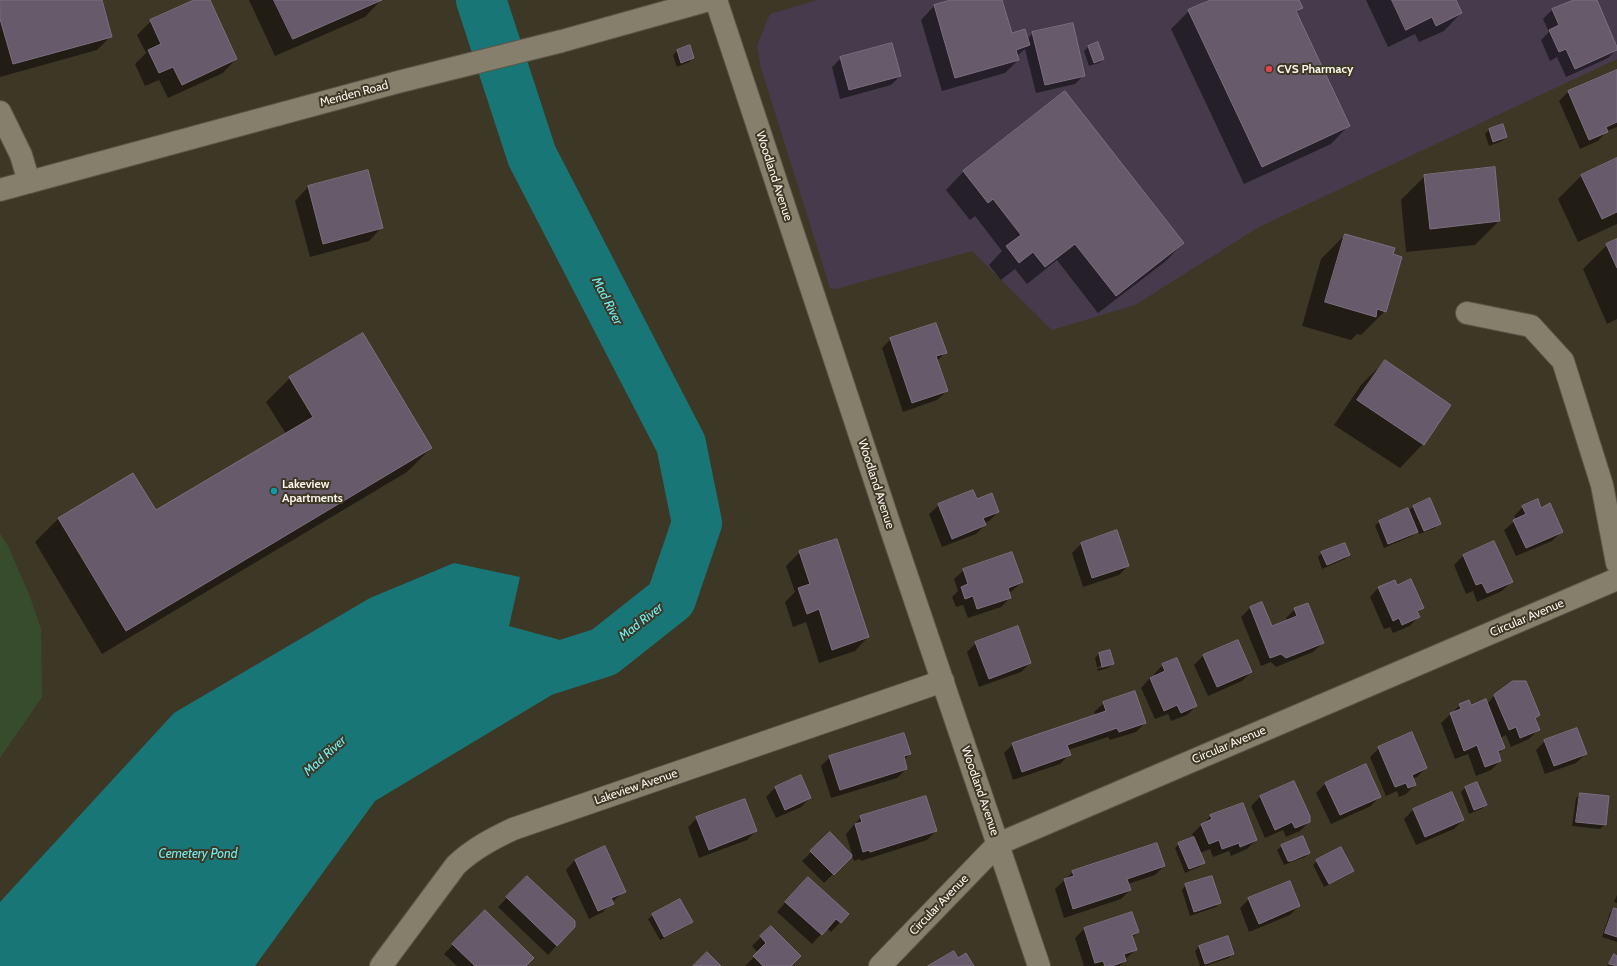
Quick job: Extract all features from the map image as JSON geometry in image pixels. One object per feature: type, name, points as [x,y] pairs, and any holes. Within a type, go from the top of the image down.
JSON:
[{"type":"street","name":"Meriden Road","points":[[0,190],[709,0]]},
{"type":"street","name":"Woodland Avenue","points":[[716,0],[1039,966]]},
{"type":"street","points":[[0,112],[21,155],[29,182]]},
{"type":"street","points":[[1467,313],[1531,326],[1563,361],[1602,485],[1617,563]]},
{"type":"street","name":"Circular Avenue","points":[[880,966],[998,844],[1617,579]]},
{"type":"street","name":"Lakeview Avenue","points":[[381,966],[456,866],[469,853],[491,839],[513,829],[943,681]]},
{"type":"shaded area","points":[[818,0],[1617,0],[1617,59],[1259,227],[1135,305],[1052,330],[972,251],[836,289],[830,288],[761,68],[757,46],[770,14]]},
{"type":"green space","points":[[0,533],[8,546],[29,594],[41,629],[42,697],[0,758]]},
{"type":"water","name":"Cemetery Pond","points":[[454,563],[520,577],[509,626],[604,652],[600,666],[375,801],[255,966],[0,966],[0,902],[174,713],[370,598]]},
{"type":"building","points":[[0,0],[102,0],[112,37],[13,64],[0,19]]},
{"type":"building","points":[[194,0],[210,0],[237,59],[182,85],[173,67],[159,73],[148,50],[161,44],[150,20]]},
{"type":"building","points":[[274,0],[382,0],[293,39]]},
{"type":"building","points":[[951,0],[1002,0],[1012,33],[1025,29],[1030,45],[1016,50],[1019,60],[955,78],[934,5]]},
{"type":"building","name":"CVS Pharmacy","points":[[1210,0],[1299,0],[1303,8],[1296,11],[1350,126],[1262,167],[1188,10]]},
{"type":"building","points":[[1392,0],[1456,0],[1462,13],[1436,26],[1432,17],[1406,30]]},
{"type":"building","points":[[1574,0],[1597,0],[1617,47],[1617,50],[1575,69],[1566,49],[1559,52],[1549,30],[1559,25],[1552,9]]},
{"type":"building","points":[[1073,23],[1085,76],[1045,85],[1032,32]]},
{"type":"building","points":[[1098,42],[1104,59],[1094,63],[1088,46]]},
{"type":"building","points":[[892,43],[901,76],[849,90],[840,57]]},
{"type":"building","points":[[690,45],[694,58],[681,63],[677,50]]},
{"type":"building","points":[[1617,70],[1617,122],[1606,127],[1608,132],[1589,140],[1568,91]]},
{"type":"building","points":[[1065,91],[1184,243],[1116,296],[1075,244],[1045,267],[1033,252],[1019,263],[1006,246],[1021,235],[993,199],[988,203],[963,171]]},
{"type":"building","points":[[1503,124],[1507,137],[1493,142],[1489,129]]},
{"type":"building","points":[[1617,158],[1617,212],[1602,219],[1581,175]]},
{"type":"building","points":[[1495,167],[1500,221],[1430,229],[1424,175]]},
{"type":"building","points":[[368,170],[383,228],[323,244],[308,186]]},
{"type":"building","points":[[1345,234],[1395,248],[1393,254],[1402,257],[1386,312],[1377,309],[1376,317],[1325,302]]},
{"type":"building","points":[[1617,239],[1617,268],[1606,244]]},
{"type":"building","points":[[936,323],[947,353],[936,356],[948,391],[912,403],[890,338]]},
{"type":"building","name":"Lakeview Apartments","points":[[363,333],[432,448],[126,631],[58,518],[133,473],[156,510],[313,417],[289,377]]},
{"type":"building","points":[[1385,360],[1451,405],[1424,445],[1357,400]]},
{"type":"building","points":[[973,490],[977,499],[992,493],[999,512],[983,518],[986,525],[952,539],[938,504]]},
{"type":"building","points":[[1430,498],[1441,524],[1424,531],[1413,506]]},
{"type":"building","points":[[1538,499],[1541,508],[1550,503],[1563,532],[1526,548],[1513,520],[1526,514],[1522,506]]},
{"type":"building","points":[[1408,508],[1418,532],[1388,544],[1379,521]]},
{"type":"building","points":[[1117,530],[1129,566],[1092,578],[1081,543]]},
{"type":"building","points":[[837,539],[869,637],[832,650],[819,609],[807,614],[798,588],[810,584],[799,551]]},
{"type":"building","points":[[1494,541],[1513,582],[1487,593],[1482,583],[1476,585],[1463,555]]},
{"type":"building","points":[[1345,543],[1350,555],[1327,565],[1321,552]]},
{"type":"building","points":[[1012,552],[1023,582],[1008,588],[1011,598],[977,609],[973,596],[965,599],[961,587],[968,584],[963,569]]},
{"type":"building","points":[[1411,579],[1424,608],[1417,611],[1420,617],[1402,625],[1399,618],[1393,621],[1378,587],[1395,580],[1397,585]]},
{"type":"building","points":[[1262,602],[1272,626],[1297,616],[1294,608],[1308,603],[1324,643],[1286,658],[1281,654],[1270,658],[1250,607]]},
{"type":"building","points":[[1018,626],[1031,663],[989,679],[975,642]]},
{"type":"building","points":[[1238,640],[1252,672],[1217,687],[1203,655]]},
{"type":"building","points":[[1110,650],[1114,664],[1102,667],[1099,653]]},
{"type":"building","points":[[1177,658],[1197,706],[1181,713],[1177,705],[1164,711],[1150,678],[1165,671],[1162,664]]},
{"type":"building","points":[[1513,681],[1526,681],[1540,715],[1535,718],[1540,730],[1520,738],[1516,727],[1509,730],[1494,695]]},
{"type":"building","points":[[1135,691],[1146,723],[1119,732],[1117,728],[1067,745],[1071,755],[1022,772],[1012,743],[1106,711],[1103,702]]},
{"type":"building","points":[[1486,699],[1505,748],[1498,751],[1501,761],[1485,767],[1477,745],[1464,751],[1450,713],[1461,709],[1459,704],[1469,700],[1471,705]]},
{"type":"building","points":[[1577,728],[1587,754],[1554,766],[1544,740]]},
{"type":"building","points":[[1412,732],[1427,768],[1412,775],[1416,785],[1408,788],[1406,783],[1395,787],[1378,747]]},
{"type":"building","points":[[904,733],[911,754],[904,756],[907,769],[840,790],[829,756]]},
{"type":"building","points":[[1366,764],[1381,797],[1340,815],[1325,783]]},
{"type":"building","points":[[801,775],[811,798],[785,810],[775,787]]},
{"type":"building","points":[[1294,781],[1310,816],[1310,822],[1295,828],[1292,822],[1275,830],[1260,796]]},
{"type":"building","points":[[1477,782],[1487,805],[1474,810],[1465,787]]},
{"type":"building","points":[[1452,792],[1464,820],[1425,837],[1413,809]]},
{"type":"building","points":[[1580,793],[1609,796],[1606,825],[1576,822]]},
{"type":"building","points":[[926,796],[937,831],[870,852],[869,850],[863,852],[855,824],[862,822],[860,816]]},
{"type":"building","points":[[745,799],[757,831],[709,850],[696,817]]},
{"type":"building","points":[[1243,803],[1257,840],[1240,847],[1239,843],[1222,849],[1219,840],[1209,844],[1201,824],[1212,819],[1210,815]]},
{"type":"building","points":[[830,832],[852,855],[851,858],[834,875],[810,851]]},
{"type":"building","points":[[1303,836],[1310,853],[1288,861],[1281,845]]},
{"type":"building","points":[[1194,837],[1205,863],[1189,869],[1178,843]]},
{"type":"building","points":[[1157,843],[1165,866],[1127,879],[1131,890],[1073,909],[1064,879],[1074,876],[1072,871]]},
{"type":"building","points":[[605,846],[626,892],[611,898],[614,904],[598,911],[575,860]]},
{"type":"building","points":[[1341,847],[1354,871],[1329,884],[1316,860]]},
{"type":"building","points":[[527,876],[575,921],[575,927],[557,946],[506,897]]},
{"type":"building","points":[[1212,876],[1221,903],[1194,912],[1185,884]]},
{"type":"building","points":[[808,877],[849,914],[841,923],[836,919],[822,935],[785,902]]},
{"type":"building","points":[[1290,881],[1300,906],[1259,924],[1248,898]]},
{"type":"building","points":[[680,899],[693,922],[664,937],[652,914]]},
{"type":"building","points":[[1614,908],[1617,909],[1617,937],[1605,933]]},
{"type":"building","points":[[485,910],[534,958],[526,966],[475,966],[452,944]]},
{"type":"building","points":[[1132,912],[1139,932],[1132,935],[1137,950],[1124,954],[1126,961],[1112,966],[1105,966],[1103,961],[1095,963],[1084,928]]},
{"type":"building","points":[[771,926],[801,956],[791,966],[763,966],[753,956],[766,943],[760,936]]},
{"type":"building","points":[[1228,936],[1234,954],[1205,964],[1199,946]]},
{"type":"building","points":[[954,951],[958,958],[966,953],[974,966],[928,966]]},
{"type":"building","points":[[707,952],[721,966],[693,966]]},
{"type":"building","points":[[1614,954],[1617,956],[1617,966],[1609,964]]},
{"type":"waterway","name":"Mad River","points":[[481,0],[532,156],[681,444],[697,523],[671,599],[604,652],[538,673]]},
{"type":"place","name":"CVS Pharmacy","points":[[1269,69]]},
{"type":"place","name":"Lakeview Apartments","points":[[274,491]]}]
